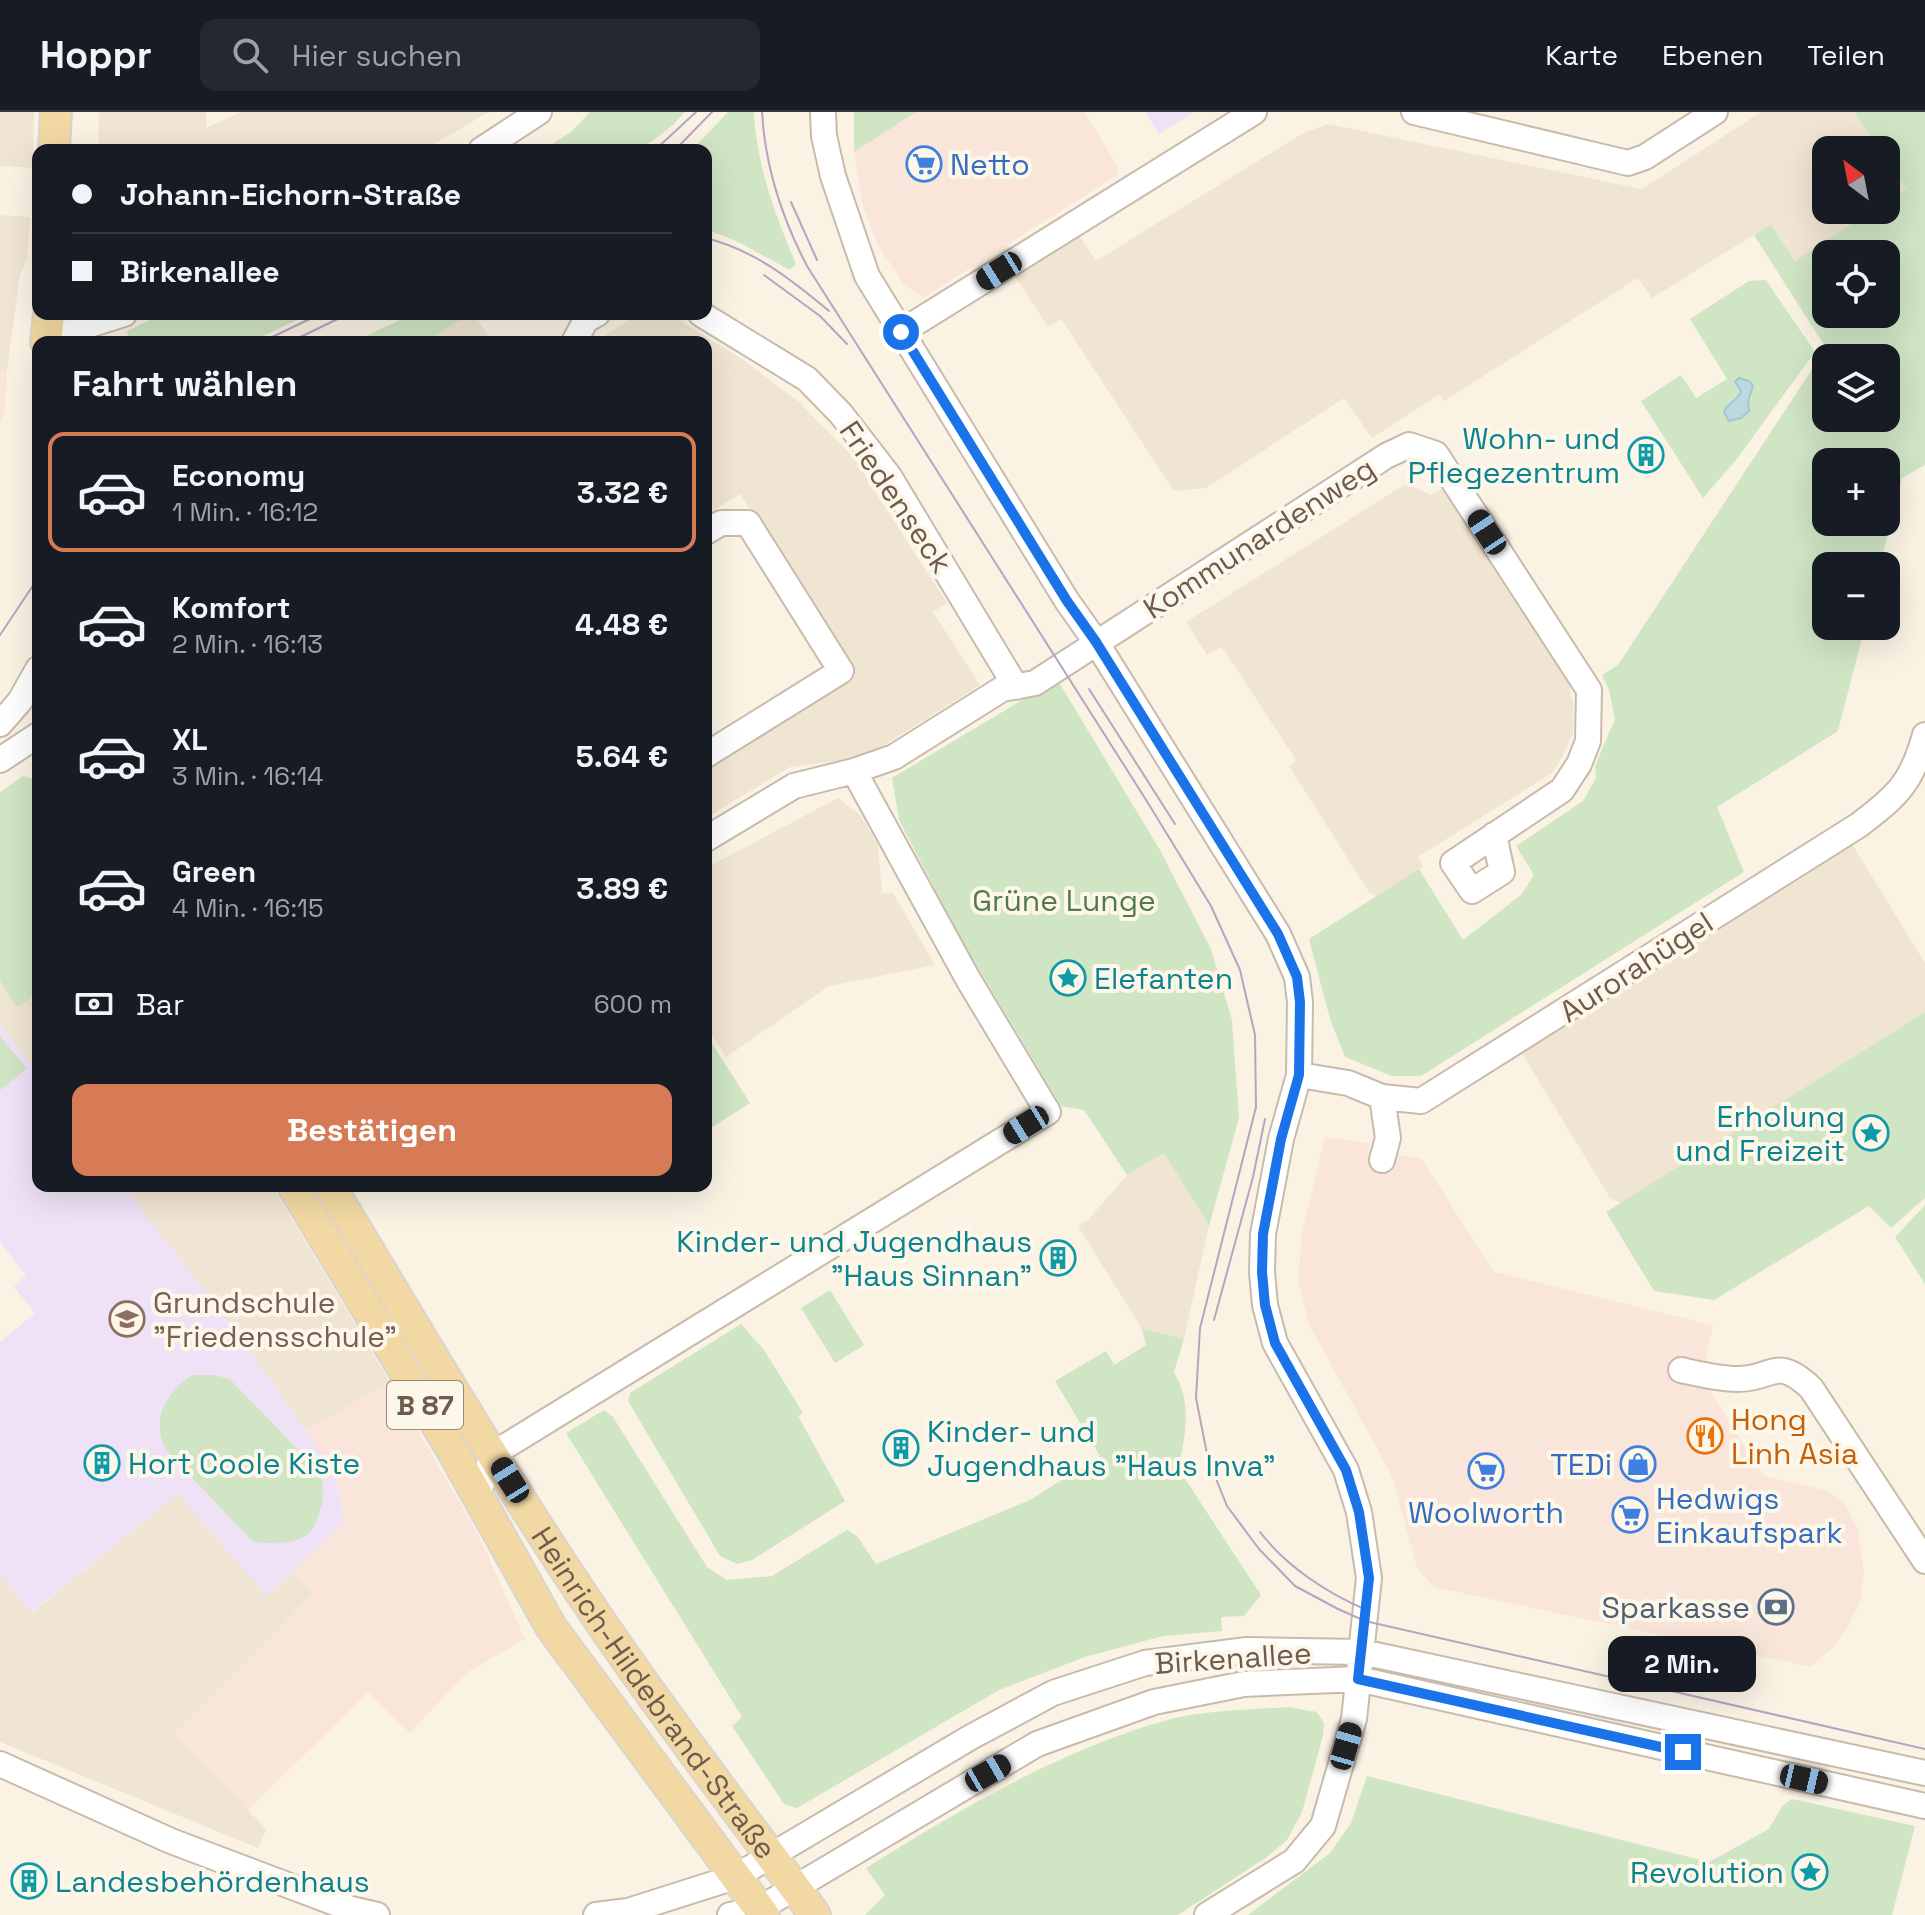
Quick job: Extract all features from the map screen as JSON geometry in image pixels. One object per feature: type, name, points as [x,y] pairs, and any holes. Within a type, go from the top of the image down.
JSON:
[{"type":"main road","points":[[54,144],[56,112]]},
{"type":"main road","points":[[73,144],[75,112]]},
{"type":"main road","name":"Heinrich-Hildebrand-Straße","points":[[298,1192],[551,1627],[735,1877],[751,1913]]},
{"type":"main road","name":"Heinrich-Hildebrand-Straße","points":[[334,1192],[493,1454],[612,1639],[794,1887]]},
{"type":"main road","name":"B 87","points":[[794,1887],[815,1915]]},
{"type":"street","points":[[490,144],[539,112]]},
{"type":"street","points":[[823,112],[824,136],[852,238],[867,276],[1067,601],[1096,642],[1278,934],[1297,977],[1299,1075],[1263,1234],[1262,1272],[1267,1317],[1275,1343],[1346,1470],[1359,1512],[1369,1578],[1362,1652],[1354,1719],[1323,1826],[1294,1861],[1207,1915]]},
{"type":"street","points":[[901,332],[1254,112]]},
{"type":"street","points":[[1414,112],[1628,163],[1645,157],[1715,112]]},
{"type":"street","points":[[59,329],[98,320]]},
{"type":"street","name":"Friedenseck","points":[[711,320],[807,379],[841,414],[889,476],[1016,687]]},
{"type":"street","name":"Kommunardenweg","points":[[1096,642],[1386,456],[1409,445],[1436,454],[1589,690],[1588,741],[1571,777],[1562,790],[1494,835]]},
{"type":"street","points":[[712,528],[721,523],[748,523],[841,671],[712,751]]},
{"type":"street","points":[[712,835],[794,786],[894,757],[1002,689],[1035,683],[1096,642]]},
{"type":"street","points":[[0,724],[20,701],[32,680]]},
{"type":"street","name":"Aurorahügel","points":[[1299,1075],[1348,1083],[1382,1097],[1421,1101],[1543,1027],[1859,825],[1894,798],[1909,779],[1925,735]]},
{"type":"street","points":[[0,760],[32,739]]},
{"type":"street","points":[[477,1496],[493,1454],[1048,1112],[968,979],[854,771]]},
{"type":"street","points":[[1382,1097],[1388,1138],[1382,1160]]},
{"type":"street","points":[[1681,1370],[1739,1379],[1780,1370],[1799,1377],[1811,1388],[1925,1561]]},
{"type":"street","name":"Birkenallee","points":[[596,1915],[628,1911],[735,1877],[768,1855],[1053,1693],[1145,1663],[1247,1650],[1362,1652],[1925,1773]]},
{"type":"street","name":"Birkenallee","points":[[751,1913],[1037,1744],[1154,1702],[1244,1684],[1358,1679],[1925,1806]]},
{"type":"street","points":[[0,1764],[171,1841],[351,1909],[377,1915]]},
{"type":"shaded area","points":[[0,112],[34,112],[32,168],[0,166]]},
{"type":"shaded area","points":[[99,112],[206,112],[206,128],[241,112],[489,112],[434,144],[98,144]]},
{"type":"shaded area","points":[[916,112],[1084,112],[1118,167],[1116,176],[923,298],[903,283],[876,242],[862,203],[854,152]]},
{"type":"shaded area","points":[[1145,112],[1194,112],[1159,134]]},
{"type":"shaded area","points":[[1761,112],[1854,112],[1870,136],[1812,136],[1812,224],[1852,224],[1827,240],[1812,240],[1812,250],[1795,261],[1771,224],[1652,298],[1638,278],[1444,401],[1440,394],[1372,438],[1344,398],[1206,488],[1174,491],[1061,319],[1048,327],[1015,276],[1079,235],[1096,261],[1303,133],[1328,124],[1642,189]]},
{"type":"shaded area","points":[[0,215],[30,217],[27,259],[20,275],[7,370],[0,370]]},
{"type":"shaded area","points":[[460,320],[478,320],[488,336],[435,336]]},
{"type":"shaded area","points":[[629,320],[679,320],[705,336],[605,336]]},
{"type":"shaded area","points":[[712,340],[799,402],[854,458],[947,603],[933,612],[980,685],[881,747],[857,758],[790,767],[712,814],[712,759],[854,671],[740,494],[712,511]]},
{"type":"shaded area","points":[[0,370],[7,370],[5,410],[0,425]]},
{"type":"shaded area","points":[[1404,485],[1431,495],[1445,486],[1573,684],[1569,689],[1573,704],[1573,733],[1552,773],[1418,857],[1423,867],[1378,897],[1369,892],[1289,766],[1296,760],[1222,647],[1207,655],[1186,622]]},
{"type":"shaded area","points":[[838,798],[860,815],[878,845],[882,893],[893,893],[935,965],[829,986],[726,1057],[712,1035],[712,865]]},
{"type":"shaded area","points":[[1852,844],[1925,963],[1925,1012],[1621,1203],[1610,1198],[1520,1050]]},
{"type":"shaded area","points":[[0,981],[17,1006],[32,997],[32,1065],[0,1024]]},
{"type":"shaded area","name":"Grundschule \"Friedensschule\"","points":[[0,1024],[32,1065],[32,1192],[129,1192],[241,1338],[335,1472],[344,1522],[267,1596],[178,1494],[31,1613],[0,1574],[0,1342],[35,1313],[14,1287],[26,1275],[0,1242]]},
{"type":"shaded area","points":[[1325,1137],[1369,1143],[1368,1151],[1421,1158],[1494,1272],[1713,1325],[1702,1378],[1763,1476],[1829,1491],[1846,1506],[1858,1530],[1864,1574],[1861,1599],[1834,1646],[1811,1667],[1434,1587],[1418,1570],[1391,1474],[1309,1324],[1298,1282],[1302,1232]]},
{"type":"shaded area","points":[[1164,1153],[1209,1226],[1184,1339],[1142,1329],[1078,1226],[1088,1220],[1127,1175]]},
{"type":"shaded area","points":[[129,1192],[276,1192],[390,1382],[306,1431],[241,1338]]},
{"type":"shaded area","points":[[390,1382],[479,1536],[525,1639],[466,1673],[410,1733],[368,1692],[248,1810],[174,1734],[314,1593],[292,1572],[344,1521],[335,1472],[306,1431]]},
{"type":"shaded area","points":[[178,1494],[267,1596],[292,1572],[314,1593],[175,1734],[266,1829],[258,1848],[0,1742],[0,1574],[32,1613]]},
{"type":"green space","points":[[590,112],[685,112],[648,144],[552,144],[571,132]]},
{"type":"green space","points":[[728,112],[754,112],[768,190],[796,264],[790,270],[712,231],[712,144],[698,144]]},
{"type":"green space","points":[[854,112],[916,112],[854,152]]},
{"type":"green space","points":[[1854,112],[1925,112],[1925,465],[1902,478],[1900,486],[1900,448],[1812,448],[1812,536],[1888,536],[1884,552],[1812,552],[1812,640],[1861,640],[1838,731],[1717,807],[1744,872],[1421,1076],[1392,1076],[1345,1057],[1330,1019],[1309,939],[1419,869],[1463,940],[1521,895],[1534,875],[1516,846],[1583,801],[1596,778],[1595,766],[1615,719],[1609,690],[1602,675],[1618,665],[1812,369],[1812,432],[1900,432],[1900,344],[1823,344],[1813,328],[1900,328],[1900,240],[1827,240],[1852,224],[1900,224],[1900,193],[1906,189],[1900,180],[1900,136],[1870,136]]},
{"type":"green space","points":[[1771,224],[1795,261],[1812,250],[1812,326],[1754,235]]},
{"type":"green space","points":[[1766,280],[1812,348],[1812,356],[1736,460],[1703,498],[1641,401],[1681,375],[1696,398],[1727,379],[1690,319],[1749,281]]},
{"type":"green space","points":[[150,320],[297,320],[263,336],[128,336],[127,331]]},
{"type":"green space","points":[[400,320],[460,320],[435,336],[366,336]]},
{"type":"green space","name":"Grüne Lunge","points":[[1057,679],[1160,850],[1211,949],[1232,1020],[1239,1118],[1209,1226],[1164,1153],[1127,1175],[1084,1110],[1061,1106],[962,941],[899,820],[892,778]]},
{"type":"green space","points":[[23,776],[32,778],[32,998],[17,1007],[0,981],[0,792]]},
{"type":"green space","points":[[1925,1012],[1925,1198],[1891,1228],[1869,1206],[1714,1300],[1654,1291],[1606,1212]]},
{"type":"green space","points":[[0,1036],[27,1069],[0,1090]]},
{"type":"green space","points":[[712,1043],[750,1103],[712,1127]]},
{"type":"green space","points":[[1925,1205],[1925,1284],[1895,1237]]},
{"type":"green space","points":[[830,1290],[864,1345],[835,1363],[801,1308]]},
{"type":"green space","points":[[741,1324],[764,1350],[803,1413],[798,1416],[845,1501],[752,1560],[737,1564],[720,1556],[628,1401],[630,1393]]},
{"type":"green space","points":[[1142,1329],[1184,1339],[1174,1372],[1180,1383],[1186,1419],[1178,1468],[1261,1595],[1244,1616],[1221,1617],[1222,1631],[1163,1636],[1085,1657],[999,1690],[797,1808],[784,1804],[732,1726],[742,1717],[566,1433],[604,1410],[613,1417],[707,1567],[727,1580],[772,1576],[847,1530],[857,1536],[876,1564],[1030,1500],[1100,1456],[1055,1381],[1106,1351],[1114,1365],[1146,1345]]},
{"type":"green space","points":[[192,1375],[230,1379],[316,1471],[321,1479],[323,1500],[313,1529],[306,1535],[290,1542],[253,1542],[165,1449],[160,1427],[164,1407],[175,1390]]},
{"type":"green space","points":[[1288,1707],[1317,1712],[1324,1723],[1302,1812],[1287,1840],[1267,1857],[1178,1915],[865,1915],[885,1895],[866,1868],[974,1803],[1049,1765],[1167,1720],[1212,1712]]},
{"type":"green space","points":[[1367,1776],[1709,1862],[1769,1829],[1783,1805],[1792,1799],[1915,1826],[1892,1915],[1248,1915],[1330,1853],[1351,1823]]},
{"type":"water","points":[[1739,378],[1753,386],[1748,401],[1749,411],[1741,418],[1729,421],[1724,412],[1740,394],[1735,382]]},
{"type":"tram line","points":[[661,144],[696,112]]},
{"type":"tram line","points":[[681,144],[712,112]]},
{"type":"tram line","points":[[762,112],[776,191],[807,266],[1148,803],[1211,906],[1240,970],[1255,1035],[1256,1107],[1200,1328],[1196,1398],[1208,1459],[1227,1506],[1259,1549],[1295,1586],[1365,1621],[1925,1749]]},
{"type":"tram line","points":[[791,202],[817,260]]},
{"type":"tram line","points":[[712,240],[756,258],[829,311]]},
{"type":"tram line","points":[[764,275],[820,316],[847,344]]},
{"type":"tram line","points":[[274,336],[308,320]]},
{"type":"tram line","points":[[302,336],[336,320]]},
{"type":"tram line","points":[[0,635],[32,587]]},
{"type":"tram line","points":[[1089,689],[1175,824]]},
{"type":"tram line","points":[[1214,1320],[1253,1177],[1265,1119]]},
{"type":"tram line","points":[[1260,1532],[1283,1557],[1309,1578],[1369,1611]]},
{"type":"place","name":"Netto","points":[[924,164]]},
{"type":"place","name":"Wohn- und Pflegezentrum","points":[[1646,455]]},
{"type":"place","name":"Elefanten","points":[[1068,978]]},
{"type":"place","name":"Erholung und Freizeit","points":[[1871,1133]]},
{"type":"place","name":"Kinder- und Jugendhaus \"Haus Sinnan\"","points":[[1058,1258]]},
{"type":"place","name":"Grundschule \"Friedensschule\"","points":[[127,1319]]},
{"type":"place","name":"Hong Linh Asia","points":[[1705,1436]]},
{"type":"place","name":"Kinder- und Jugendhaus \"Haus Inva\"","points":[[901,1448]]},
{"type":"place","name":"Hort Coole Kiste","points":[[102,1463]]},
{"type":"place","name":"TEDi","points":[[1638,1464]]},
{"type":"place","name":"Woolworth","points":[[1486,1471]]},
{"type":"place","name":"Hedwigs Einkaufspark","points":[[1630,1515]]},
{"type":"place","name":"Sparkasse","points":[[1776,1607]]},
{"type":"place","name":"Revolution","points":[[1810,1872]]},
{"type":"place","name":"Landesbehördenhaus","points":[[29,1881]]},
{"type":"route","points":[[901,332],[1278,934],[1297,977],[1300,1002],[1299,1075],[1281,1139],[1263,1234],[1262,1272],[1265,1305],[1275,1343],[1346,1470],[1359,1512],[1369,1578],[1358,1679],[1683,1752]]}]
